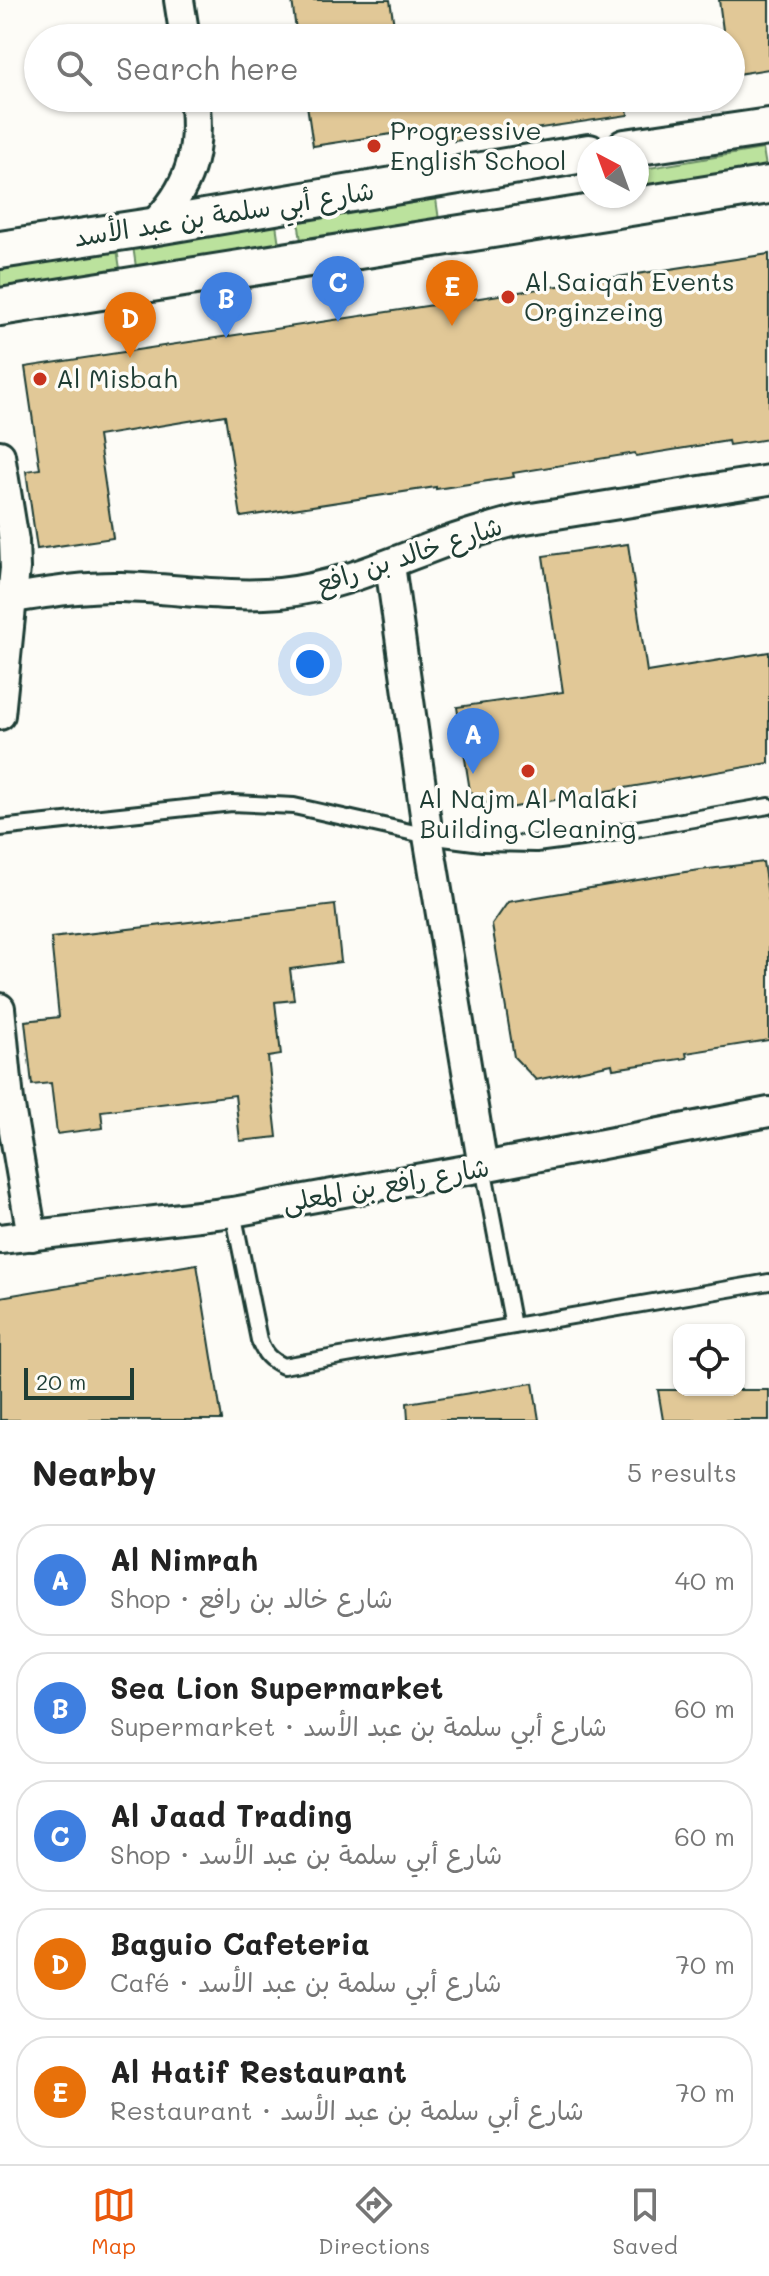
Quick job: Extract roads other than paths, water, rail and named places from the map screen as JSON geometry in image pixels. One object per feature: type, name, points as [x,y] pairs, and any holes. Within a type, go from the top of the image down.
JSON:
[{"type":"street","points":[[179,0],[183,24]]},
{"type":"street","points":[[151,227],[179,194],[188,174],[195,150],[195,112]]},
{"type":"street","points":[[649,144],[769,127]]},
{"type":"street","name":"شارع أبي سلمة بن عبد الأسد","points":[[0,250],[577,155]]},
{"type":"street","points":[[0,307],[769,185]]},
{"type":"street","points":[[0,455],[14,541],[0,715]]},
{"type":"street","name":"شارع خالد بن رافع","points":[[7,599],[85,588],[118,587],[224,595],[281,593],[336,583],[481,530],[519,520],[769,480]]},
{"type":"street","points":[[390,565],[428,836],[483,1167]]},
{"type":"street","points":[[0,1008],[9,1101],[32,1236]]},
{"type":"street","name":"شارع رافع بن المعلى","points":[[0,1239],[233,1212],[769,1112]]},
{"type":"lane","points":[[0,828],[232,803],[294,806],[428,836],[482,843],[536,844],[769,806]]},
{"type":"lane","points":[[483,1167],[513,1326]]},
{"type":"lane","points":[[233,1212],[259,1340],[272,1361],[283,1366],[769,1282]]},
{"type":"place","name":"Progressive English School","points":[[374,146]]},
{"type":"place","name":"Al Saiqah Events Orginzeing","points":[[508,297]]},
{"type":"place","name":"Al Jaad Trading","points":[[338,322]]},
{"type":"place","name":"Al Hatif Restaurant","points":[[452,326]]},
{"type":"place","name":"Sea Lion Supermarket","points":[[226,338]]},
{"type":"place","name":"Baguio Cafeteria","points":[[130,358]]},
{"type":"place","name":"Al Misbah","points":[[40,379]]},
{"type":"place","name":"Al Najm Al Malaki Building Cleaning","points":[[528,771]]},
{"type":"place","name":"Al Nimrah","points":[[473,774]]}]
